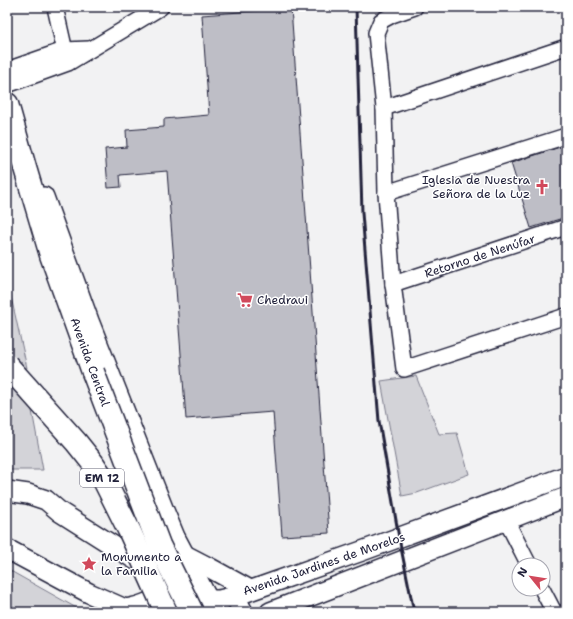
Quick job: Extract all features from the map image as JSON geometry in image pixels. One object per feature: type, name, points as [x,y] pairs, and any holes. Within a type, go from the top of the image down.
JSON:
[{"type":"highway","name":"Avenida Central","points":[[8,108],[24,168],[51,255],[93,372],[159,546],[205,608]]},
{"type":"highway","name":"EM 12","points":[[7,365],[76,442],[104,480],[130,532],[166,612]]},
{"type":"main road","points":[[8,108],[157,494],[205,608]]},
{"type":"main road","name":"Avenida Jardines de Morelos","points":[[7,491],[28,494],[46,500],[60,512],[151,570],[197,596],[205,608],[218,600],[242,599],[370,549],[566,476]]},
{"type":"main road","name":"Avenida Jardines de Morelos","points":[[270,612],[305,604],[506,520],[566,497]]},
{"type":"main road","points":[[7,504],[49,513],[60,512]]},
{"type":"main road","points":[[7,549],[89,593],[129,611],[155,599],[167,589],[172,583],[183,554]]},
{"type":"main road","points":[[183,554],[210,568],[242,599]]},
{"type":"street","points":[[55,7],[66,57]]},
{"type":"street","points":[[7,70],[66,57],[90,49],[161,7]]},
{"type":"street","points":[[415,7],[392,15],[381,21],[376,33],[384,108],[386,193],[393,284],[404,369],[566,316]]},
{"type":"street","points":[[384,108],[565,50]]},
{"type":"street","points":[[7,85],[66,57]]},
{"type":"street","points":[[386,193],[566,136]]},
{"type":"street","name":"Retorno de Nenúfar","points":[[393,284],[566,227]]},
{"type":"street","points":[[506,520],[525,557]]},
{"type":"street","points":[[546,597],[554,612]]},
{"type":"shaded area","points":[[7,279],[27,368],[7,369]]},
{"type":"shaded area","points":[[416,376],[439,434],[457,433],[469,474],[417,493],[402,496],[381,381]]},
{"type":"shaded area","points":[[27,384],[43,470],[7,470],[7,386]]},
{"type":"shaded area","points":[[7,569],[80,610],[81,612],[18,612],[7,600]]},
{"type":"building","name":"Chedraui","points":[[291,8],[329,533],[282,536],[273,412],[186,419],[167,171],[120,175],[121,187],[108,188],[105,149],[127,147],[126,130],[164,127],[164,119],[209,115],[202,15]]},
{"type":"building","name":"Iglesia de Nuestra Señora de la Luz","points":[[566,145],[566,217],[531,228],[511,163]]},
{"type":"railway","points":[[356,7],[362,213],[379,421],[399,538],[414,612]]},
{"type":"place","name":"Iglesia de Nuestra Señora de la Luz","points":[[542,187]]},
{"type":"place","name":"Chedraui","points":[[245,300]]},
{"type":"place","name":"Monumento a la Familia","points":[[89,564]]}]
